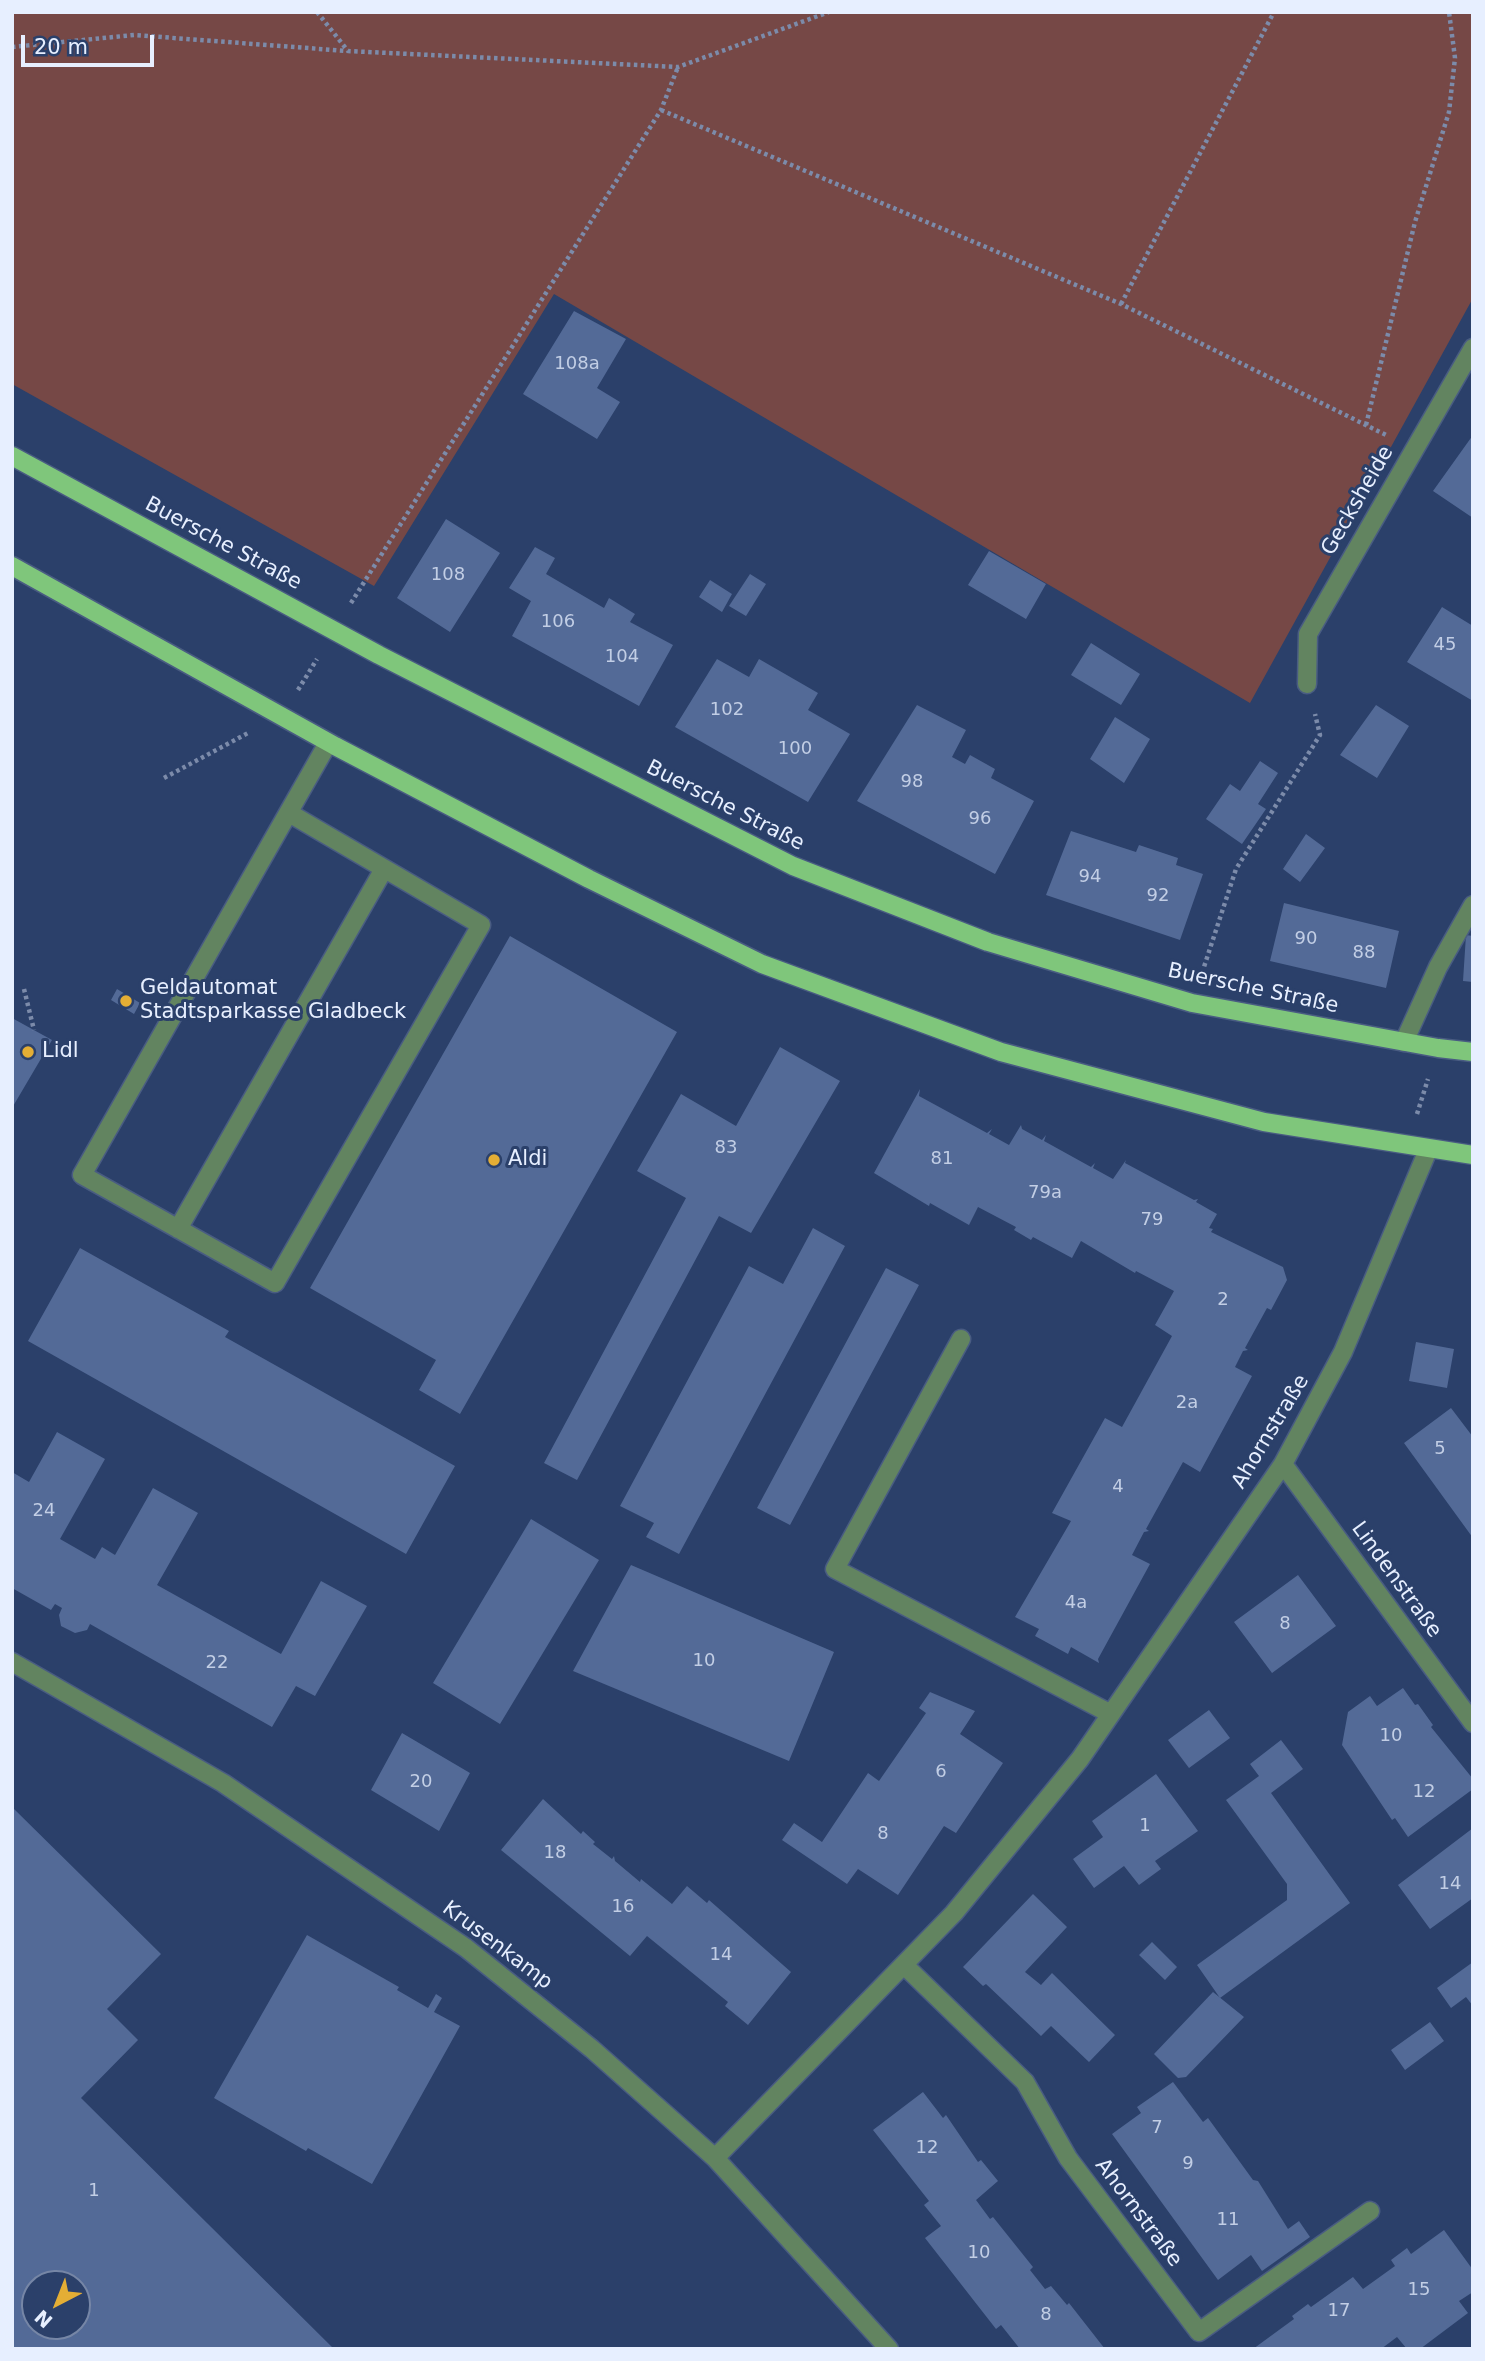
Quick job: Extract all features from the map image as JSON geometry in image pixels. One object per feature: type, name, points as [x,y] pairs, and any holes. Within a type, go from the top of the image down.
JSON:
[{"type":"main road","name":"Buersche Straße","points":[[12,456],[334,630],[793,866],[988,942],[1192,1003],[1473,1052]]},
{"type":"main road","points":[[12,566],[328,743],[589,879],[775,968],[1001,1052],[1264,1122],[1473,1156]]},
{"type":"street","name":"Gecksheide","points":[[1307,684],[1308,634],[1473,348]]},
{"type":"street","points":[[289,813],[481,925],[275,1283],[82,1175],[328,743]]},
{"type":"street","points":[[178,1228],[384,869]]},
{"type":"street","points":[[1404,1042],[1438,967],[1473,905]]},
{"type":"street","name":"Ahornstraße","points":[[715,2158],[954,1913],[1080,1759],[1283,1464],[1343,1352],[1428,1150]]},
{"type":"street","points":[[961,1339],[835,1569],[1111,1714]]},
{"type":"street","name":"Lindenstraße","points":[[1283,1464],[1473,1723]]},
{"type":"street","name":"Krusenkamp","points":[[12,1662],[223,1783],[466,1948],[592,2049],[715,2158],[889,2349]]},
{"type":"street","name":"Ahornstraße","points":[[904,1965],[1025,2082],[1068,2158],[1199,2332],[1370,2211]]},
{"type":"path","points":[[317,12],[348,51]]},
{"type":"path","points":[[12,47],[134,35],[348,51],[678,67],[829,12]]},
{"type":"path","points":[[1121,304],[1274,12]]},
{"type":"path","points":[[1366,425],[1415,222],[1449,112],[1455,58],[1449,12]]},
{"type":"path","points":[[164,778],[281,716],[661,110],[678,67]]},
{"type":"path","points":[[661,110],[1121,304],[1414,449]]},
{"type":"path","points":[[1192,1003],[1236,869],[1320,735],[1307,684]]},
{"type":"path","points":[[24,989],[34,1030]]},
{"type":"path","points":[[1407,1146],[1438,1048]]},
{"type":"shaded area","points":[[12,12],[1473,12],[1473,298],[1250,703],[554,294],[374,586],[12,384]]},
{"type":"building","points":[[574,311],[626,339],[597,388],[620,402],[597,439],[523,394]]},
{"type":"building","points":[[1473,435],[1473,518],[1433,491]]},
{"type":"building","points":[[446,519],[500,553],[450,632],[397,598]]},
{"type":"building","points":[[535,547],[555,558],[546,574],[604,608],[609,598],[635,614],[630,622],[673,645],[639,706],[512,636],[531,601],[509,588]]},
{"type":"building","points":[[989,551],[1046,584],[1026,619],[968,585]]},
{"type":"building","points":[[750,574],[766,584],[746,616],[729,606]]},
{"type":"building","points":[[710,580],[732,594],[722,612],[699,597]]},
{"type":"building","points":[[1442,607],[1473,626],[1473,701],[1407,662]]},
{"type":"building","points":[[1091,643],[1140,674],[1121,705],[1071,675]]},
{"type":"building","points":[[717,659],[749,677],[759,659],[818,693],[808,710],[850,734],[808,802],[675,727]]},
{"type":"building","points":[[917,705],[966,730],[952,757],[965,764],[970,755],[995,769],[991,778],[1034,801],[995,874],[857,801]]},
{"type":"building","points":[[1376,705],[1409,726],[1377,778],[1340,755]]},
{"type":"building","points":[[1115,717],[1150,739],[1124,783],[1090,759]]},
{"type":"building","points":[[1260,761],[1278,773],[1258,804],[1266,809],[1242,844],[1206,819],[1230,784],[1240,791]]},
{"type":"building","points":[[1071,831],[1136,852],[1139,845],[1178,858],[1176,865],[1203,874],[1180,940],[1046,895]]},
{"type":"building","points":[[1306,834],[1325,848],[1300,882],[1283,869]]},
{"type":"building","points":[[1284,903],[1399,931],[1386,988],[1270,961]]},
{"type":"building","points":[[1466,935],[1473,936],[1473,982],[1463,981]]},
{"type":"building","name":"Aldi","points":[[510,936],[677,1032],[460,1414],[419,1390],[436,1360],[310,1288]]},
{"type":"building","name":"Geldautomat Stadtsparkasse Gladbeck","points":[[117,989],[140,1003],[134,1014],[111,1000]]},
{"type":"building","name":"Lidl","points":[[12,1018],[52,1040],[12,1108]]},
{"type":"building","points":[[780,1047],[840,1081],[751,1233],[719,1216],[577,1480],[544,1463],[686,1198],[637,1171],[681,1094],[736,1126]]},
{"type":"building","points":[[920,1089],[919,1096],[987,1133],[992,1129],[989,1134],[1009,1145],[1021,1125],[1022,1129],[1042,1140],[1046,1135],[1044,1141],[1091,1167],[1095,1163],[1093,1168],[1113,1179],[1126,1160],[1125,1163],[1194,1200],[1198,1199],[1196,1202],[1217,1214],[1209,1228],[1213,1229],[1211,1232],[1283,1267],[1287,1280],[1271,1310],[1267,1308],[1245,1348],[1248,1350],[1243,1351],[1235,1367],[1252,1376],[1200,1472],[1183,1462],[1146,1529],[1149,1531],[1144,1532],[1132,1555],[1150,1564],[1098,1659],[1099,1663],[1071,1647],[1068,1654],[1035,1636],[1039,1629],[1015,1617],[1071,1521],[1052,1513],[1105,1418],[1122,1427],[1172,1336],[1155,1325],[1174,1291],[1136,1271],[1135,1273],[1081,1241],[1072,1258],[1033,1237],[1031,1240],[1014,1230],[1016,1227],[978,1207],[969,1225],[930,1203],[929,1206],[874,1173]]},
{"type":"building","points":[[813,1228],[845,1246],[679,1554],[646,1537],[654,1523],[620,1506],[749,1266],[783,1284]]},
{"type":"building","points":[[80,1248],[229,1331],[225,1337],[455,1466],[406,1554],[28,1341]]},
{"type":"building","points":[[886,1268],[919,1285],[790,1525],[757,1508]]},
{"type":"building","points":[[1416,1342],[1454,1349],[1447,1388],[1409,1381]]},
{"type":"building","points":[[1451,1408],[1473,1437],[1473,1538],[1404,1443]]},
{"type":"building","points":[[57,1432],[105,1459],[60,1539],[95,1559],[102,1547],[115,1555],[153,1488],[198,1513],[157,1585],[281,1654],[321,1581],[367,1606],[315,1696],[296,1686],[272,1727],[90,1624],[87,1630],[75,1633],[61,1626],[59,1615],[62,1608],[55,1604],[51,1610],[12,1588],[12,1472],[29,1482]]},
{"type":"building","points":[[531,1519],[599,1560],[500,1724],[433,1683]]},
{"type":"building","points":[[631,1565],[834,1652],[789,1761],[573,1671]]},
{"type":"building","points":[[1298,1575],[1336,1626],[1272,1673],[1234,1622]]},
{"type":"building","points":[[1403,1688],[1415,1705],[1418,1704],[1433,1725],[1431,1727],[1473,1779],[1473,1789],[1408,1837],[1395,1818],[1392,1820],[1342,1745],[1348,1712],[1370,1696],[1377,1706]]},
{"type":"building","points":[[930,1692],[975,1711],[960,1734],[1003,1763],[956,1833],[944,1826],[898,1895],[858,1869],[847,1884],[782,1840],[794,1823],[822,1842],[868,1773],[879,1781],[926,1713],[919,1708]]},
{"type":"building","points":[[1209,1710],[1230,1738],[1189,1768],[1168,1740]]},
{"type":"building","points":[[402,1733],[470,1773],[439,1831],[371,1790]]},
{"type":"building","points":[[1281,1740],[1303,1769],[1271,1793],[1350,1903],[1220,1998],[1197,1965],[1287,1900],[1287,1884],[1226,1800],[1259,1776],[1250,1764]]},
{"type":"building","points":[[1156,1774],[1198,1831],[1155,1861],[1161,1869],[1139,1885],[1124,1866],[1094,1888],[1073,1859],[1103,1837],[1092,1821]]},
{"type":"building","points":[[543,1799],[581,1834],[583,1831],[595,1842],[593,1844],[612,1859],[614,1856],[615,1861],[640,1882],[641,1879],[672,1904],[687,1886],[707,1903],[709,1900],[791,1972],[748,2025],[725,2006],[728,2002],[647,1936],[630,1956],[501,1850]]},
{"type":"building","points":[[12,1807],[161,1954],[107,2009],[138,2040],[81,2098],[334,2349],[12,2349]]},
{"type":"building","points":[[1473,1828],[1473,1898],[1430,1929],[1398,1885]]},
{"type":"building","points":[[1033,1894],[1067,1927],[1025,1972],[1041,1985],[1052,1973],[1115,2035],[1089,2062],[1051,2026],[1041,2036],[986,1984],[983,1986],[963,1967]]},
{"type":"building","points":[[307,1935],[399,1987],[397,1990],[428,2008],[436,1994],[442,1998],[434,2012],[460,2026],[372,2184],[308,2148],[306,2151],[214,2098]]},
{"type":"building","points":[[1152,1942],[1177,1967],[1165,1980],[1139,1955]]},
{"type":"building","points":[[1473,1962],[1473,2006],[1466,1997],[1451,2008],[1437,1988]]},
{"type":"building","points":[[1213,1992],[1244,2017],[1186,2077],[1178,2078],[1154,2054]]},
{"type":"building","points":[[1430,2022],[1444,2041],[1405,2070],[1391,2050]]},
{"type":"building","points":[[1173,2082],[1203,2122],[1208,2118],[1253,2180],[1258,2181],[1288,2229],[1299,2221],[1310,2237],[1262,2271],[1251,2255],[1218,2280],[1112,2134],[1141,2113],[1137,2107]]},
{"type":"building","points":[[923,2092],[943,2118],[946,2115],[978,2162],[981,2160],[998,2181],[976,2200],[1033,2267],[1030,2270],[1045,2289],[1051,2286],[1067,2305],[1069,2303],[1105,2349],[1020,2349],[1001,2325],[996,2329],[925,2238],[941,2226],[924,2205],[929,2201],[873,2130]]},
{"type":"building","points":[[1444,2230],[1473,2270],[1473,2292],[1459,2301],[1468,2313],[1420,2349],[1407,2349],[1397,2337],[1381,2349],[1253,2349],[1294,2319],[1292,2316],[1308,2304],[1311,2307],[1353,2277],[1363,2289],[1395,2266],[1391,2260],[1407,2248],[1411,2254]]},
{"type":"place","name":"Geldautomat Stadtsparkasse Gladbeck","points":[[126,1001]]},
{"type":"place","name":"Lidl","points":[[28,1052]]},
{"type":"place","name":"Aldi","points":[[494,1160]]}]
